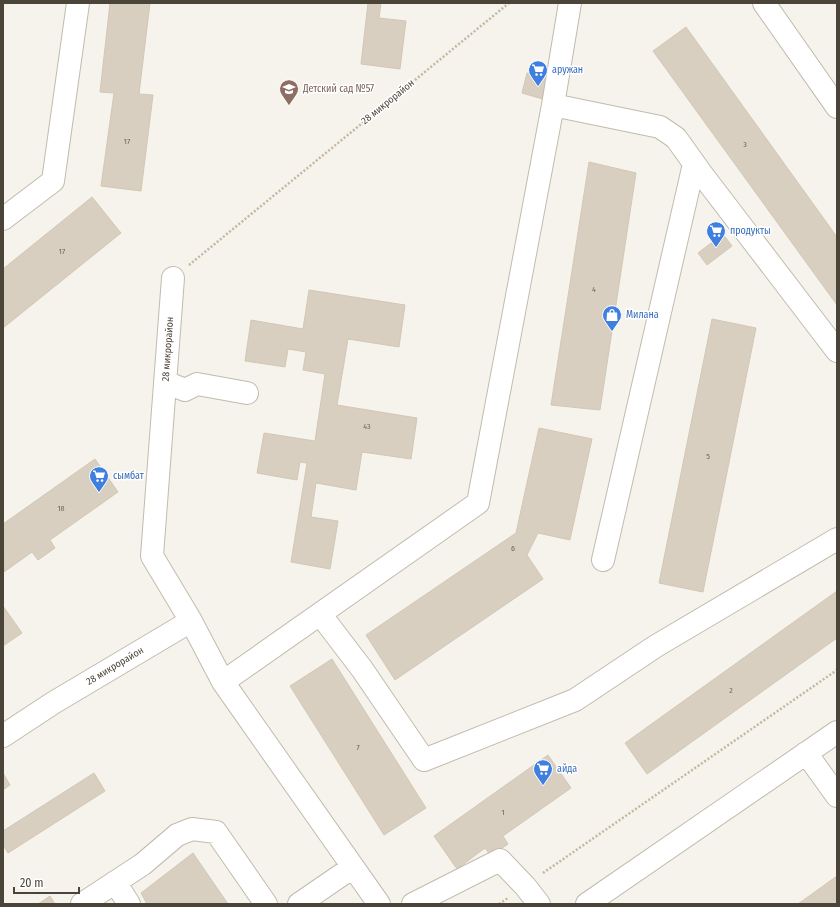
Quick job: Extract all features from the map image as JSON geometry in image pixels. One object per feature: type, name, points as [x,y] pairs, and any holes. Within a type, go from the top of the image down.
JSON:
[{"type":"street","points":[[3,219],[53,181],[78,3]]},
{"type":"street","points":[[223,682],[478,502],[553,105],[570,3]]},
{"type":"street","points":[[764,3],[837,107]]},
{"type":"street","points":[[553,105],[660,127],[676,138],[694,164],[837,351]]},
{"type":"street","points":[[603,560],[694,164]]},
{"type":"street","name":"28 микрорайон","points":[[3,736],[53,703],[191,621],[152,556],[173,278]]},
{"type":"street","points":[[165,382],[185,390],[197,384],[247,393]]},
{"type":"street","points":[[320,614],[362,669],[424,760],[575,700],[656,646],[837,540]]},
{"type":"street","points":[[191,621],[223,682],[379,904]]},
{"type":"street","points":[[586,904],[837,732]]},
{"type":"street","points":[[806,753],[837,796]]},
{"type":"street","points":[[82,904],[143,864],[177,836],[192,829],[216,832],[266,904]]},
{"type":"street","points":[[413,904],[500,860],[525,886],[539,904]]},
{"type":"street","points":[[299,904],[353,867]]},
{"type":"street","points":[[115,882],[128,904]]},
{"type":"path","name":"28 микрорайон","points":[[173,278],[509,3]]},
{"type":"path","points":[[499,904],[837,670]]},
{"type":"building","points":[[110,3],[150,3],[139,94],[153,95],[141,191],[101,186],[114,93],[100,92]]},
{"type":"building","points":[[368,3],[381,3],[379,18],[406,21],[400,69],[361,64]]},
{"type":"building","points":[[686,27],[837,237],[837,305],[653,51]]},
{"type":"building","points":[[527,73],[552,80],[546,100],[522,93]]},
{"type":"building","points":[[589,162],[636,173],[600,410],[551,405]]},
{"type":"building","points":[[92,197],[121,233],[3,328],[3,269]]},
{"type":"building","points":[[723,234],[732,246],[707,265],[698,253]]},
{"type":"building","points":[[309,290],[405,305],[399,347],[348,339],[337,405],[417,418],[411,459],[362,452],[356,490],[316,483],[311,517],[338,521],[330,569],[291,562],[307,463],[300,462],[297,480],[257,473],[264,433],[315,441],[325,374],[303,370],[306,352],[288,349],[285,367],[245,361],[251,320],[303,329]]},
{"type":"building","points":[[712,319],[756,328],[703,592],[659,583]]},
{"type":"building","points":[[539,428],[592,439],[570,540],[538,533],[527,555],[543,579],[395,680],[366,635],[516,533]]},
{"type":"building","points":[[95,459],[118,492],[50,540],[55,548],[38,560],[32,552],[4,572],[3,524]]},
{"type":"building","points":[[837,591],[837,638],[647,774],[625,743]]},
{"type":"building","points":[[3,606],[22,633],[3,646]]},
{"type":"building","points":[[332,659],[426,808],[384,835],[290,686]]},
{"type":"building","points":[[548,755],[571,788],[503,836],[508,844],[491,856],[485,848],[457,869],[434,836]]},
{"type":"building","points":[[3,773],[10,785],[3,790]]},
{"type":"building","points":[[94,773],[105,791],[8,853],[3,845],[3,831]]},
{"type":"building","points":[[193,853],[228,904],[147,904],[141,893]]},
{"type":"building","points":[[837,876],[837,904],[798,904]]},
{"type":"building","points":[[50,896],[55,904],[38,904]]},
{"type":"place","name":"аружан","points":[[538,87]]},
{"type":"place","name":"Детский сад №57","points":[[289,106]]},
{"type":"place","name":"продукты","points":[[716,248]]},
{"type":"place","name":"Милана","points":[[612,332]]},
{"type":"place","name":"сымбат","points":[[99,493]]},
{"type":"place","name":"айда","points":[[543,786]]}]
